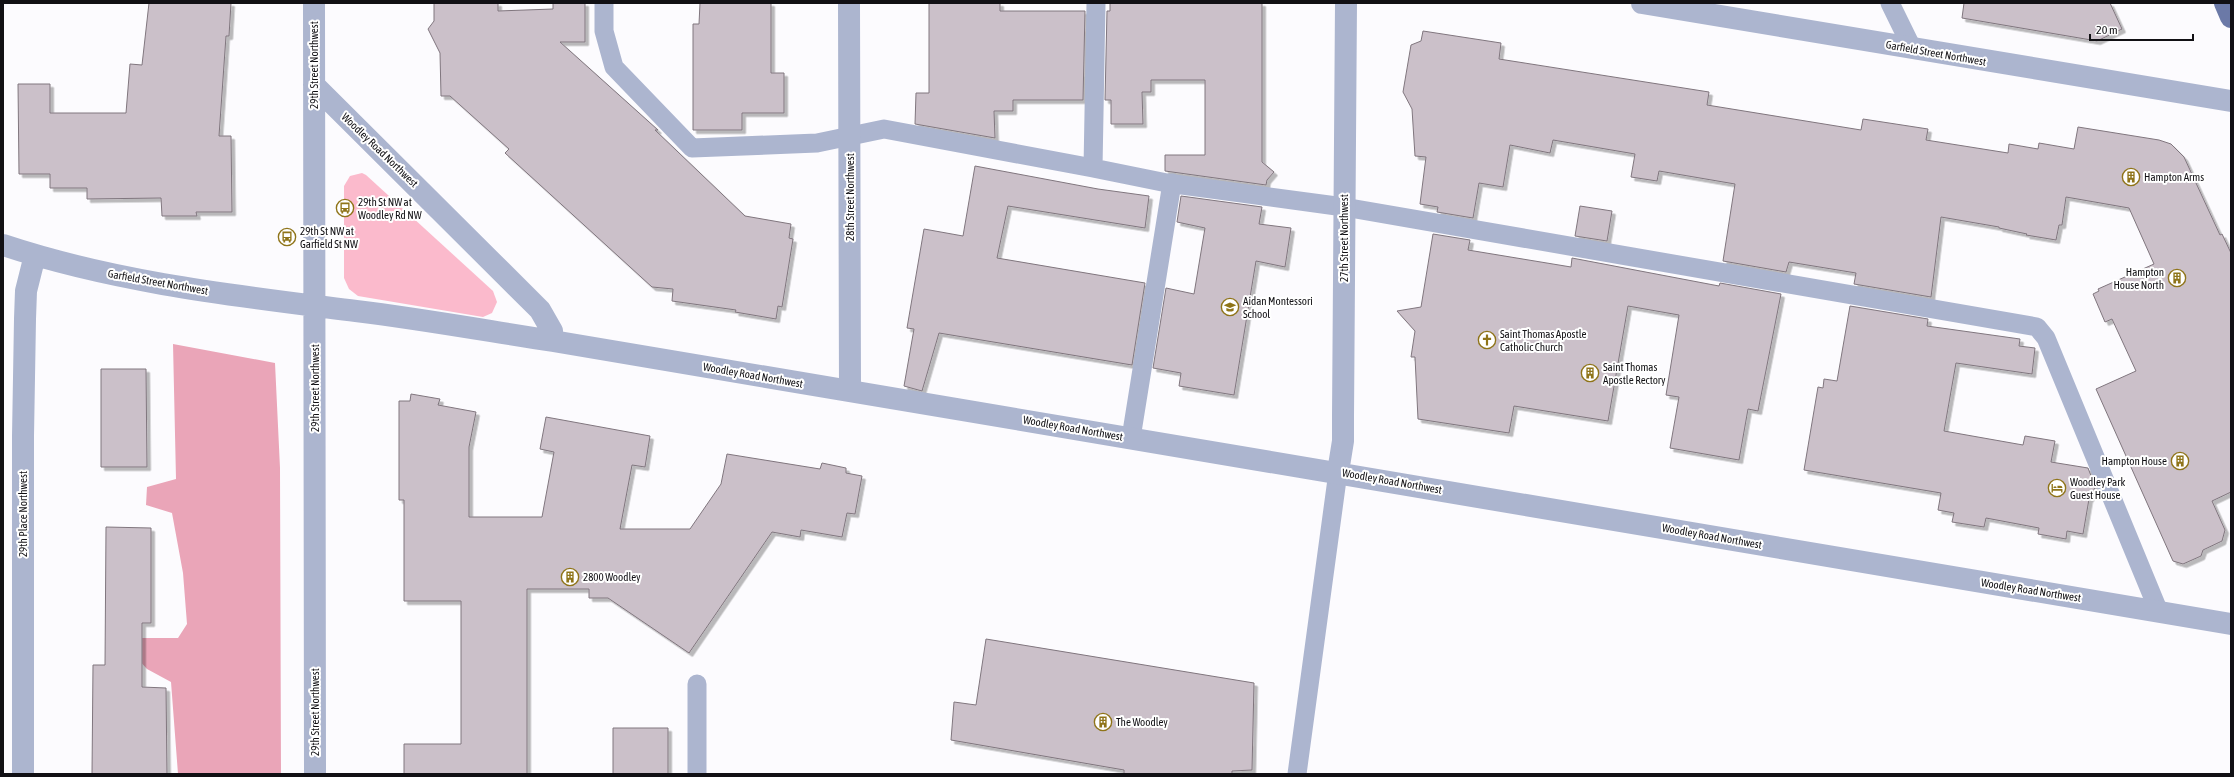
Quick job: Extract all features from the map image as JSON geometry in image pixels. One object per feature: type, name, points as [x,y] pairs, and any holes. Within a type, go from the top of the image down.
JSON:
[{"type":"main road","points":[[2225,3],[2231,17]]},
{"type":"street","name":"29th Street Northwest","points":[[314,3],[315,774]]},
{"type":"street","name":"28th Street Northwest","points":[[849,3],[850,391]]},
{"type":"street","name":"27th Street Northwest","points":[[1338,472],[1343,441],[1346,3]]},
{"type":"street","name":"Garfield Street Northwest","points":[[1642,3],[2231,101]]},
{"type":"street","name":"Woodley Road Northwest","points":[[314,86],[532,301],[547,320],[553,341]]},
{"type":"street","name":"Garfield Street Northwest","points":[[3,245],[95,271],[272,301],[315,306]]},
{"type":"street","name":"29th Place Northwest","points":[[23,774],[23,436],[25,327],[26,291],[35,255]]},
{"type":"street","name":"Woodley Road Northwest","points":[[315,306],[553,341],[1338,472],[2231,624]]},
{"type":"lane","points":[[604,3],[604,31],[614,67],[692,148],[817,143],[884,129],[1172,183],[1344,207],[2037,326],[2046,338],[2159,612]]},
{"type":"lane","points":[[1093,168],[1096,3]]},
{"type":"lane","points":[[1890,3],[1912,48]]},
{"type":"lane","points":[[1131,438],[1172,183]]},
{"type":"lane","points":[[1297,774],[1338,472]]},
{"type":"lane","points":[[697,684],[697,774]]},
{"type":"shaded area","points":[[362,173],[493,291],[497,302],[492,313],[483,317],[477,316],[358,296],[349,289],[344,278],[344,186],[350,176]]},
{"type":"shaded area","points":[[173,344],[275,363],[280,468],[281,774],[178,774],[171,682],[147,669],[129,649],[136,638],[178,638],[187,624],[183,573],[172,513],[146,505],[147,487],[176,479]]},
{"type":"building","points":[[149,3],[231,3],[229,36],[226,36],[219,136],[231,136],[232,212],[196,212],[197,216],[162,216],[161,198],[87,199],[87,188],[50,188],[50,174],[19,174],[18,84],[50,84],[50,113],[126,113],[130,64],[142,65]]},
{"type":"building","points":[[434,3],[498,3],[498,11],[553,9],[553,3],[585,3],[585,42],[560,42],[658,130],[655,130],[745,216],[791,224],[789,238],[793,239],[782,307],[778,306],[776,319],[735,312],[736,310],[672,301],[673,289],[652,287],[505,153],[509,149],[450,96],[441,96],[440,53],[428,29],[434,21]]},
{"type":"building","points":[[700,3],[771,3],[771,73],[784,73],[784,113],[742,113],[742,130],[693,130],[693,24],[699,24]]},
{"type":"building","points":[[929,3],[1000,3],[1000,11],[1085,11],[1083,100],[1013,100],[1013,111],[994,111],[995,138],[915,124],[916,93],[929,93]]},
{"type":"building","points":[[1110,3],[1262,3],[1262,162],[1274,172],[1267,180],[1266,185],[1165,171],[1165,155],[1205,155],[1205,80],[1151,80],[1151,92],[1142,92],[1143,124],[1111,124],[1111,100],[1105,100],[1107,11],[1110,11]]},
{"type":"building","points":[[1964,3],[2110,3],[2122,29],[2097,41],[1962,18]]},
{"type":"building","points":[[1423,31],[1501,43],[1499,59],[1709,92],[1707,105],[1861,130],[1863,119],[1928,129],[1926,140],[2008,153],[2009,144],[2038,149],[2039,143],[2074,149],[2078,127],[2159,140],[2171,144],[2184,157],[2220,235],[2222,234],[2231,253],[2231,492],[2212,501],[2225,530],[2222,541],[2203,550],[2201,556],[2183,564],[2173,561],[2096,389],[2136,371],[2112,319],[2105,322],[2093,294],[2099,291],[2098,289],[2154,264],[2129,208],[2066,197],[2062,225],[2059,225],[2056,240],[2026,235],[2027,234],[1999,227],[1941,217],[1931,297],[1854,284],[1856,273],[1789,262],[1786,272],[1723,261],[1735,184],[1659,171],[1657,181],[1631,177],[1635,154],[1553,140],[1550,153],[1510,145],[1503,187],[1479,183],[1473,218],[1437,212],[1438,207],[1420,204],[1426,157],[1415,156],[1412,109],[1403,92],[1411,45],[1421,41]]},
{"type":"building","points":[[975,166],[1098,189],[1149,196],[1145,228],[1008,206],[997,258],[1145,283],[1132,365],[939,333],[922,391],[904,386],[914,329],[907,328],[924,229],[963,236]]},
{"type":"building","points":[[1181,196],[1262,207],[1259,224],[1291,228],[1285,267],[1256,261],[1234,395],[1179,386],[1181,373],[1153,368],[1166,288],[1194,294],[1205,228],[1177,222]]},
{"type":"building","points":[[1580,206],[1612,211],[1607,241],[1575,236]]},
{"type":"building","points":[[1433,234],[1470,240],[1468,250],[1571,267],[1572,258],[1719,286],[1720,283],[1781,294],[1758,411],[1748,409],[1739,460],[1670,448],[1679,397],[1666,395],[1679,315],[1628,306],[1608,421],[1514,406],[1509,433],[1418,419],[1415,357],[1411,357],[1415,331],[1397,311],[1421,307]]},
{"type":"building","points":[[1850,306],[1928,319],[1927,326],[2020,339],[2019,346],[2035,348],[2032,374],[1956,363],[1944,431],[2023,445],[2025,436],[2055,441],[2051,462],[2088,468],[2095,486],[2093,494],[2089,499],[2083,534],[2067,531],[2066,539],[2038,534],[2039,528],[1986,518],[1984,527],[1952,522],[1954,513],[1938,510],[1941,493],[1804,470],[1818,387],[1823,388],[1824,379],[1837,381]]},
{"type":"building","points":[[101,369],[146,369],[147,467],[101,467]]},
{"type":"building","name":"2800 Woodley","points":[[411,394],[440,399],[438,405],[476,412],[469,447],[469,517],[542,517],[554,452],[540,449],[546,417],[650,436],[645,467],[632,465],[620,529],[690,529],[721,484],[727,454],[820,469],[822,463],[846,468],[846,473],[862,476],[855,514],[847,513],[842,537],[801,530],[800,537],[772,532],[689,653],[608,598],[589,598],[589,589],[527,589],[527,774],[404,774],[404,744],[461,744],[461,601],[404,601],[404,500],[399,500],[399,401],[410,401]]},
{"type":"building","points":[[106,527],[151,528],[151,623],[142,623],[142,687],[166,688],[167,774],[92,774],[93,665],[105,665]]},
{"type":"building","name":"The Woodley","points":[[986,639],[1254,683],[1252,770],[1232,771],[1232,774],[1124,774],[1124,770],[951,740],[954,702],[976,705]]},
{"type":"building","points":[[613,728],[668,728],[668,774],[613,774]]},
{"type":"place","name":"Hampton Arms","points":[[2131,177]]},
{"type":"place","name":"29th St NW at Woodley Rd NW","points":[[345,208]]},
{"type":"place","name":"29th St NW at Garfield St NW","points":[[287,237]]},
{"type":"place","name":"Hampton House North","points":[[2177,278]]},
{"type":"place","name":"Aidan Montessori School","points":[[1230,307]]},
{"type":"place","name":"Saint Thomas Apostle Catholic Church","points":[[1487,340]]},
{"type":"place","name":"Saint Thomas Apostle Rectory","points":[[1590,373]]},
{"type":"place","name":"Hampton House","points":[[2180,461]]},
{"type":"place","name":"Woodley Park Guest House","points":[[2057,488]]},
{"type":"place","name":"2800 Woodley","points":[[570,577]]},
{"type":"place","name":"The Woodley","points":[[1103,722]]}]
